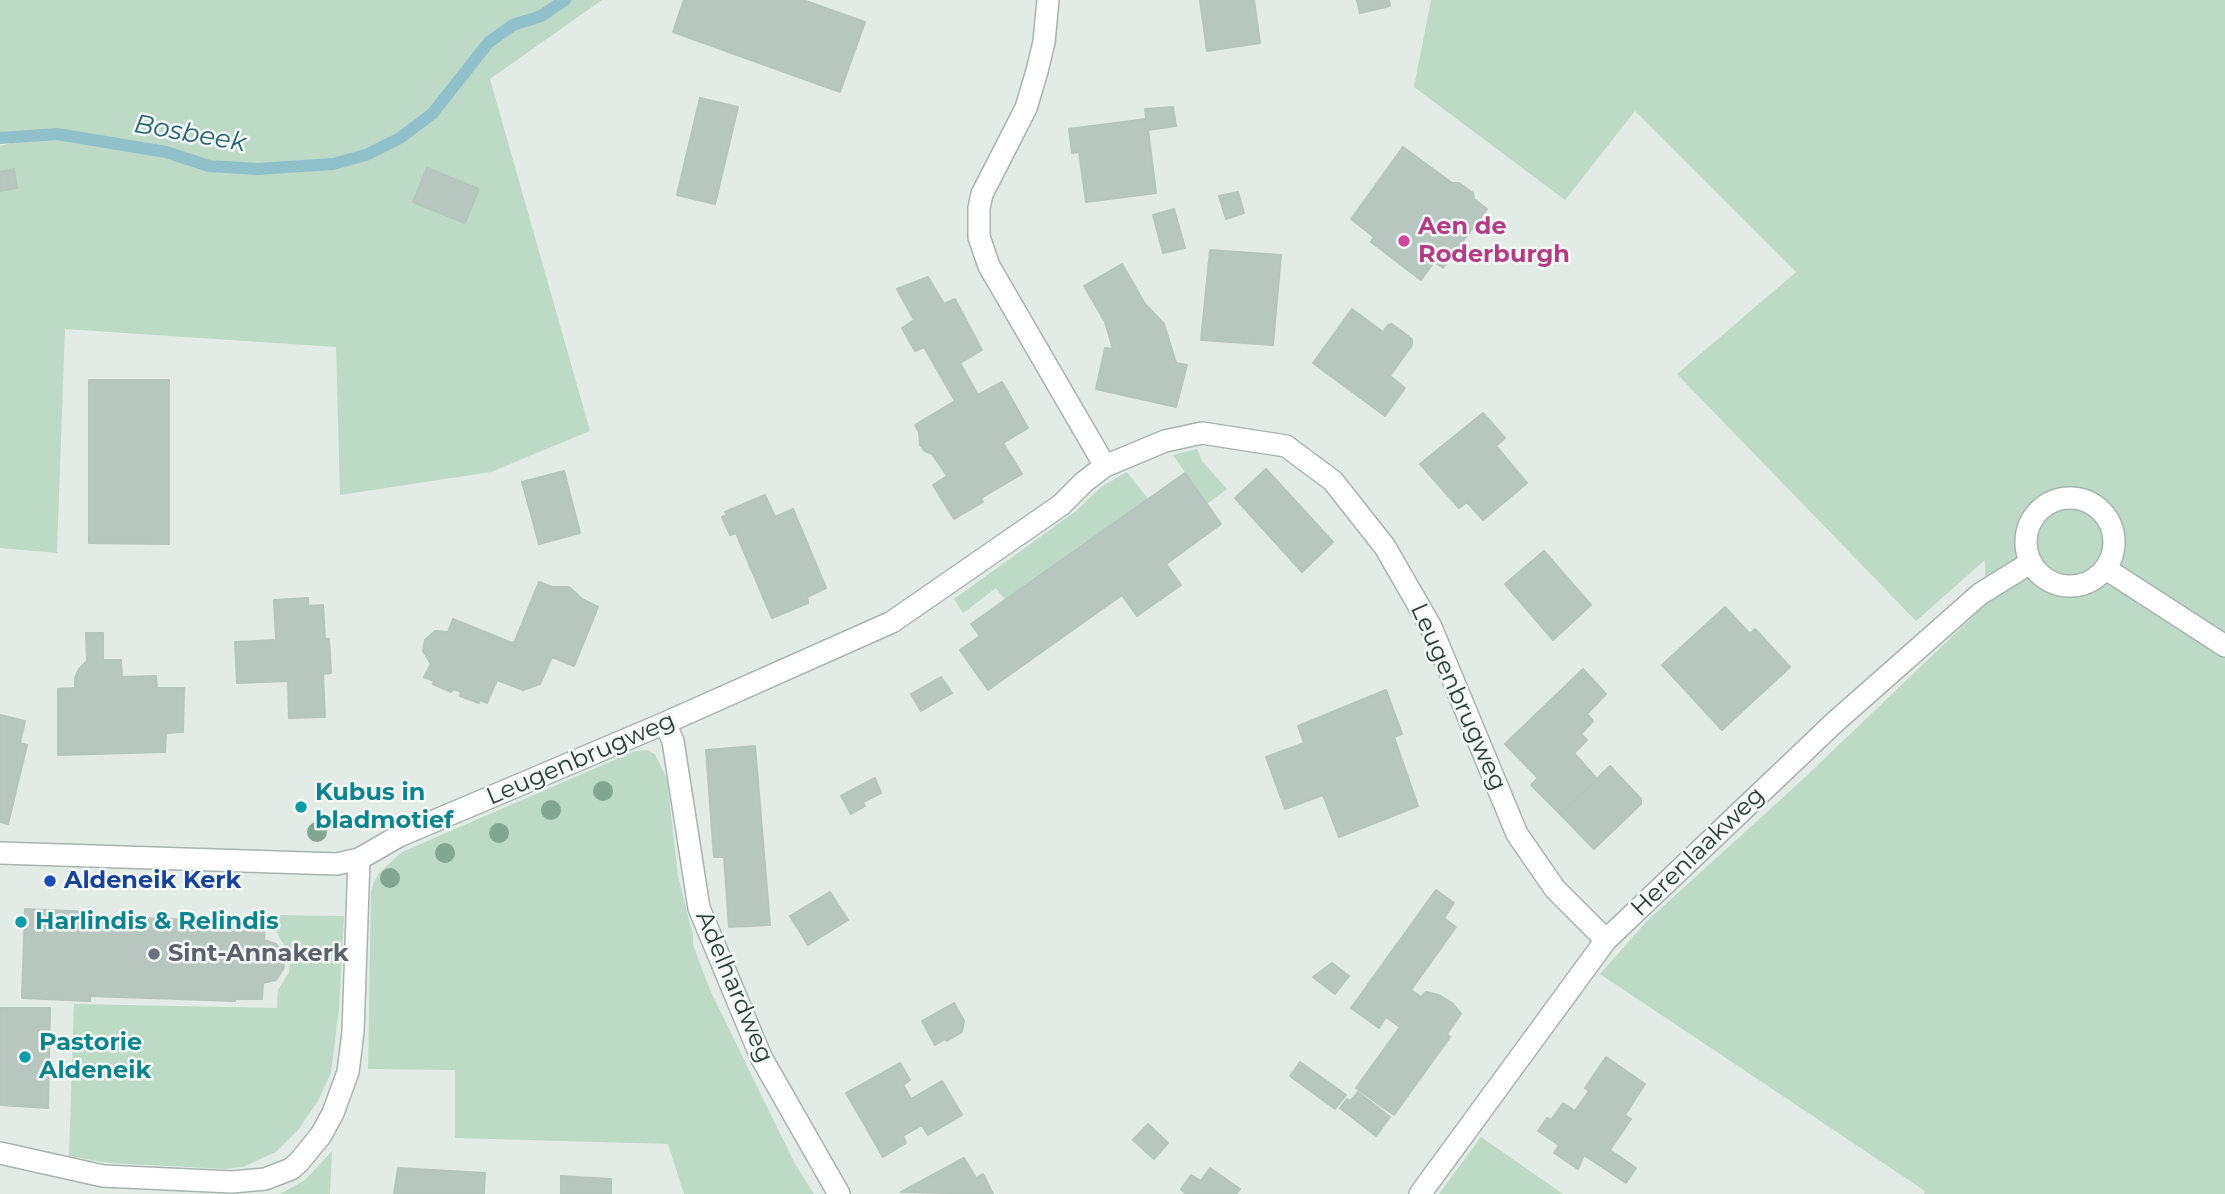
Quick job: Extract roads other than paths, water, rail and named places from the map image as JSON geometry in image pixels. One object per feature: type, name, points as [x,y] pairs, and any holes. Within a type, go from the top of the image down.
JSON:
[{"type":"street","points":[[1048,0],[1044,42],[1037,71],[1026,108],[982,194],[979,237],[989,266],[1105,466]]},
{"type":"street","name":"Leugenbrugweg","points":[[0,853],[337,864],[359,859],[399,836],[665,723],[892,622],[1061,505],[1105,466],[1166,441],[1202,433],[1286,446],[1333,481],[1385,547],[1430,627],[1517,834],[1555,889],[1606,940]]},
{"type":"street","points":[[2077,498],[2090,502],[2109,520],[2114,532],[2112,558],[2095,580],[2081,586],[2066,587],[2039,575],[2030,563],[2026,550],[2026,535],[2030,522],[2049,502],[2077,498]]},
{"type":"street","name":"Herenlaakweg","points":[[1420,1194],[1606,940],[1835,722],[1980,594],[2030,563]]},
{"type":"street","points":[[2106,569],[2225,646]]},
{"type":"street","name":"Adelhardweg","points":[[665,723],[673,741],[699,908],[761,1057],[839,1194]]},
{"type":"street","points":[[0,1153],[127,1186],[265,1179],[290,1169],[299,1162],[321,1135],[342,1093],[351,1052],[359,859]]},
{"type":"waterway","name":"Bosbeek","points":[[0,138],[57,134],[166,152],[209,166],[257,169],[333,164],[366,155],[400,138],[432,114],[489,42],[513,25],[541,16],[565,0]]},
{"type":"place","name":"Aen de Roderburgh","points":[[1404,241]]},
{"type":"place","name":"Kubus in bladmotief","points":[[301,807]]},
{"type":"place","name":"Aldeneik Kerk","points":[[50,881]]},
{"type":"place","name":"Harlindis & Relindis","points":[[21,922]]},
{"type":"place","name":"Sint-Annakerk","points":[[154,954]]},
{"type":"place","name":"Pastorie Aldeneik","points":[[25,1057]]}]
